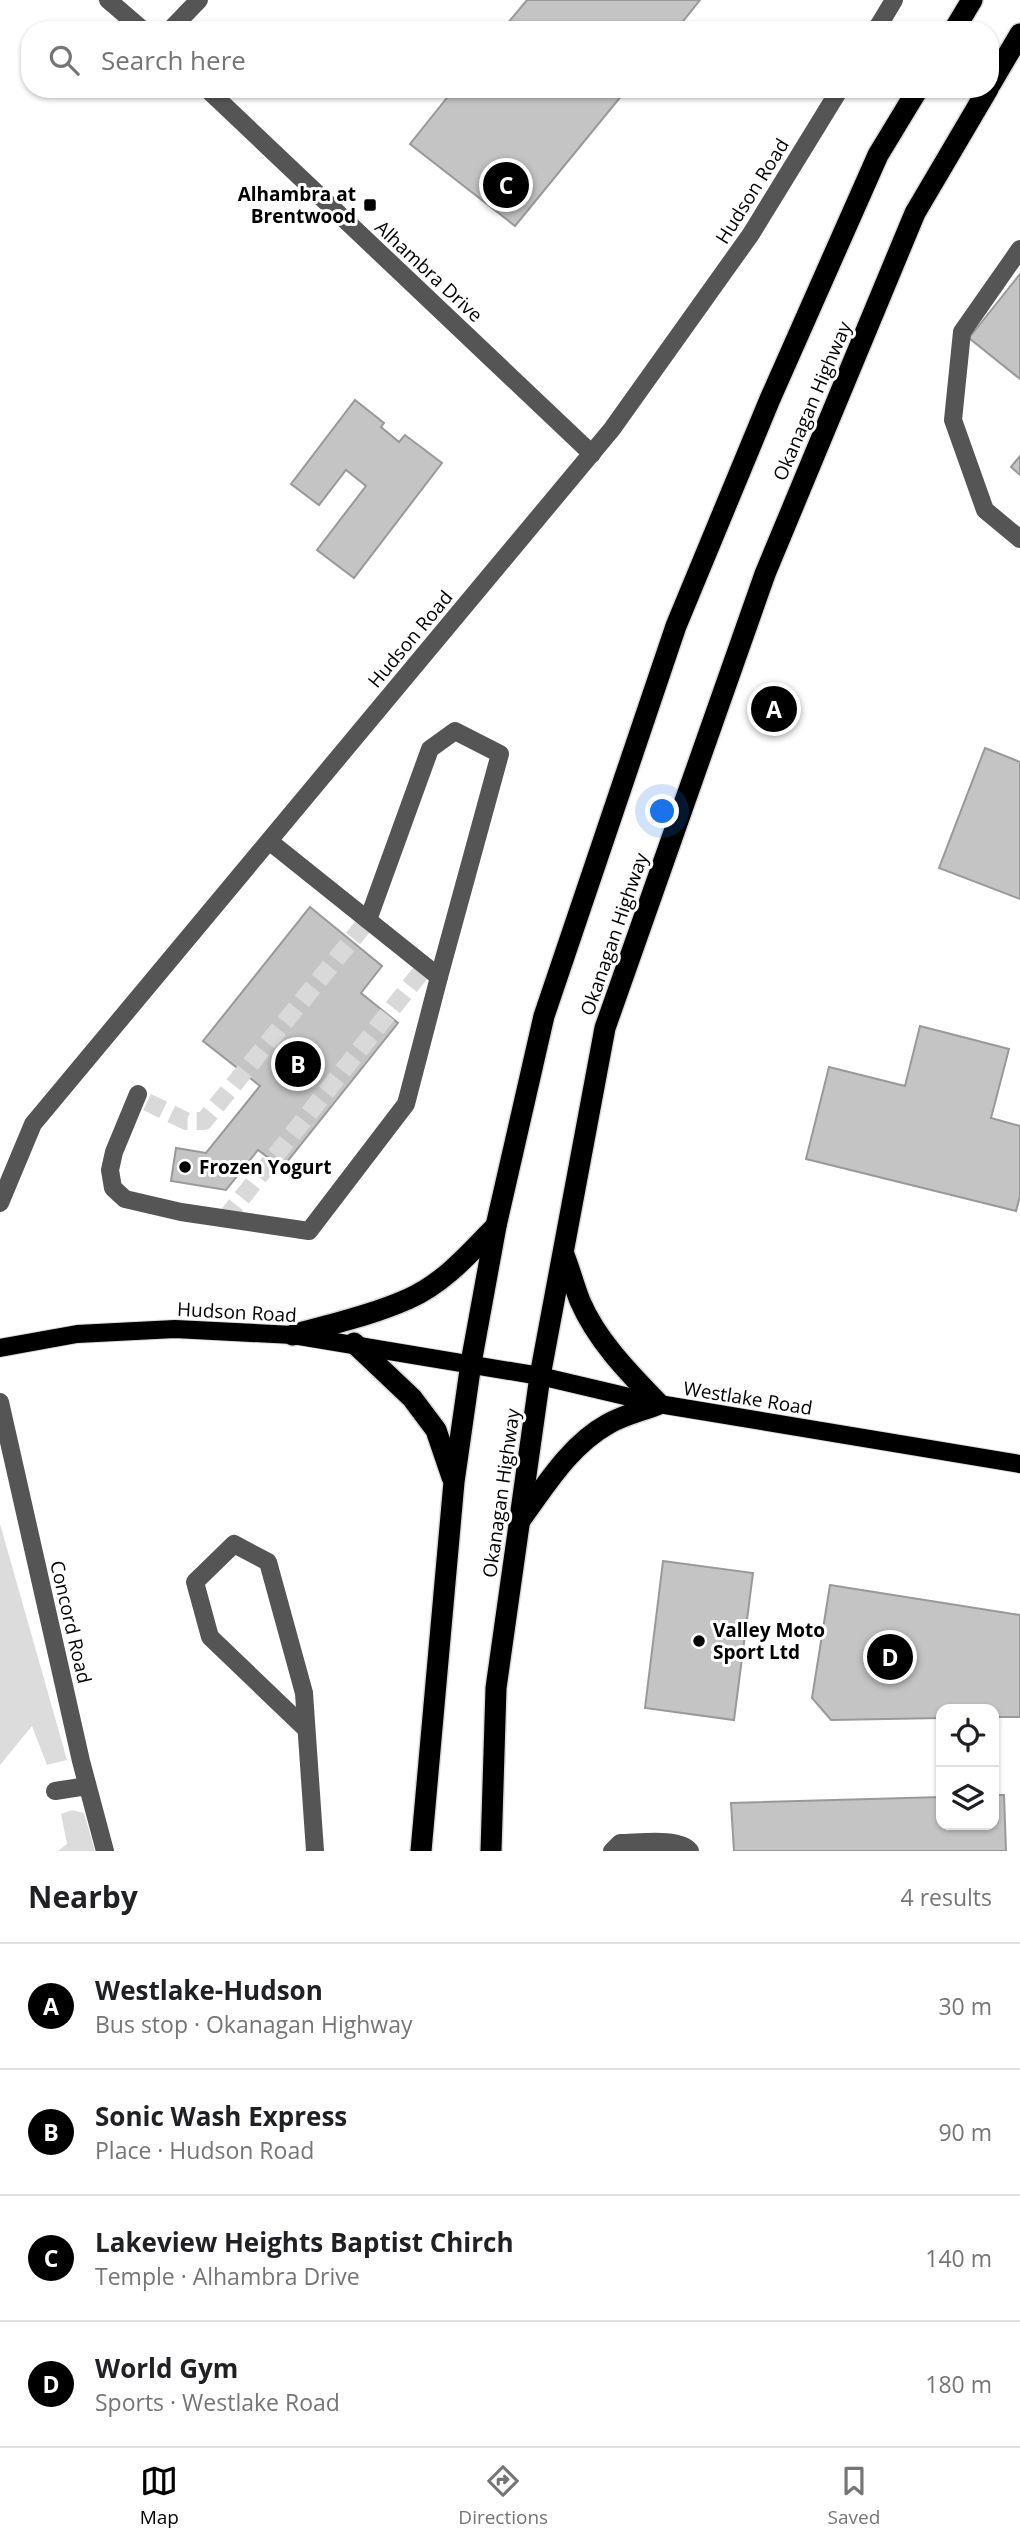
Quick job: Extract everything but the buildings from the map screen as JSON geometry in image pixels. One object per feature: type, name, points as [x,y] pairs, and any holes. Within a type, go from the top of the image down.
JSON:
[{"type":"highway","points":[[959,21],[972,0]]},
{"type":"highway","name":"Okanagan Highway","points":[[999,70],[1020,34]]},
{"type":"highway","name":"Okanagan Highway","points":[[421,1851],[454,1482],[471,1363],[496,1226],[544,1016],[676,626],[770,399],[878,155],[913,98]]},
{"type":"highway","name":"Okanagan Highway","points":[[491,1851],[496,1688],[540,1376],[605,1028],[765,574],[915,213],[983,98]]},
{"type":"highway","points":[[293,1335],[411,1298],[456,1268],[496,1226]]},
{"type":"highway","points":[[520,1521],[556,1471],[582,1443],[609,1423],[659,1404],[603,1340],[581,1303],[564,1253]]},
{"type":"highway","points":[[354,1343],[412,1398],[436,1430],[454,1482]]},
{"type":"main road","name":"Hudson Road","points":[[0,1348],[90,1333],[175,1329],[293,1335],[471,1363]]},
{"type":"main road","name":"Westlake Road","points":[[471,1363],[659,1404],[1020,1464]]},
{"type":"street","points":[[108,0],[132,21]]},
{"type":"street","points":[[179,21],[199,0]]},
{"type":"street","points":[[881,21],[894,0]]},
{"type":"street","name":"Alhambra Drive","points":[[216,98],[592,454]]},
{"type":"street","name":"Hudson Road","points":[[0,1203],[33,1124],[592,454],[751,234],[834,98]]},
{"type":"street","points":[[1020,249],[962,332],[953,420],[985,510],[1020,539]]},
{"type":"street","points":[[138,1094],[114,1153],[110,1170],[113,1188],[125,1199],[181,1212],[309,1231],[406,1104],[500,754],[456,731],[430,749],[368,920]]},
{"type":"street","points":[[269,841],[439,977]]},
{"type":"street","name":"Concord Road","points":[[0,1402],[87,1786],[105,1851]]},
{"type":"street","points":[[306,1729],[210,1637],[195,1582],[234,1544],[268,1562],[304,1693],[315,1851]]},
{"type":"street","points":[[55,1791],[87,1786]]},
{"type":"street","points":[[612,1851],[620,1843],[676,1843],[686,1845],[690,1851]]},
{"type":"shaded area","points":[[0,1524],[67,1760],[47,1765],[32,1726],[0,1765]]},
{"type":"shaded area","points":[[72,1810],[84,1813],[95,1851],[58,1851],[67,1844],[61,1814]]},
{"type":"tunnel","points":[[147,1102],[186,1121],[204,1121],[368,920]]},
{"type":"tunnel","points":[[225,1219],[426,966]]},
{"type":"place","name":"Lakeview Heights Baptist Chirch","points":[[506,185]]},
{"type":"place","name":"Alhambra at Brentwood","points":[[370,205]]},
{"type":"place","name":"Westlake-Hudson","points":[[774,709]]},
{"type":"place","name":"Sonic Wash Express","points":[[298,1064]]},
{"type":"place","name":"Frozen Yogurt","points":[[185,1167]]},
{"type":"place","name":"Valley Moto Sport Ltd","points":[[699,1641]]},
{"type":"place","name":"World Gym","points":[[890,1657]]}]
